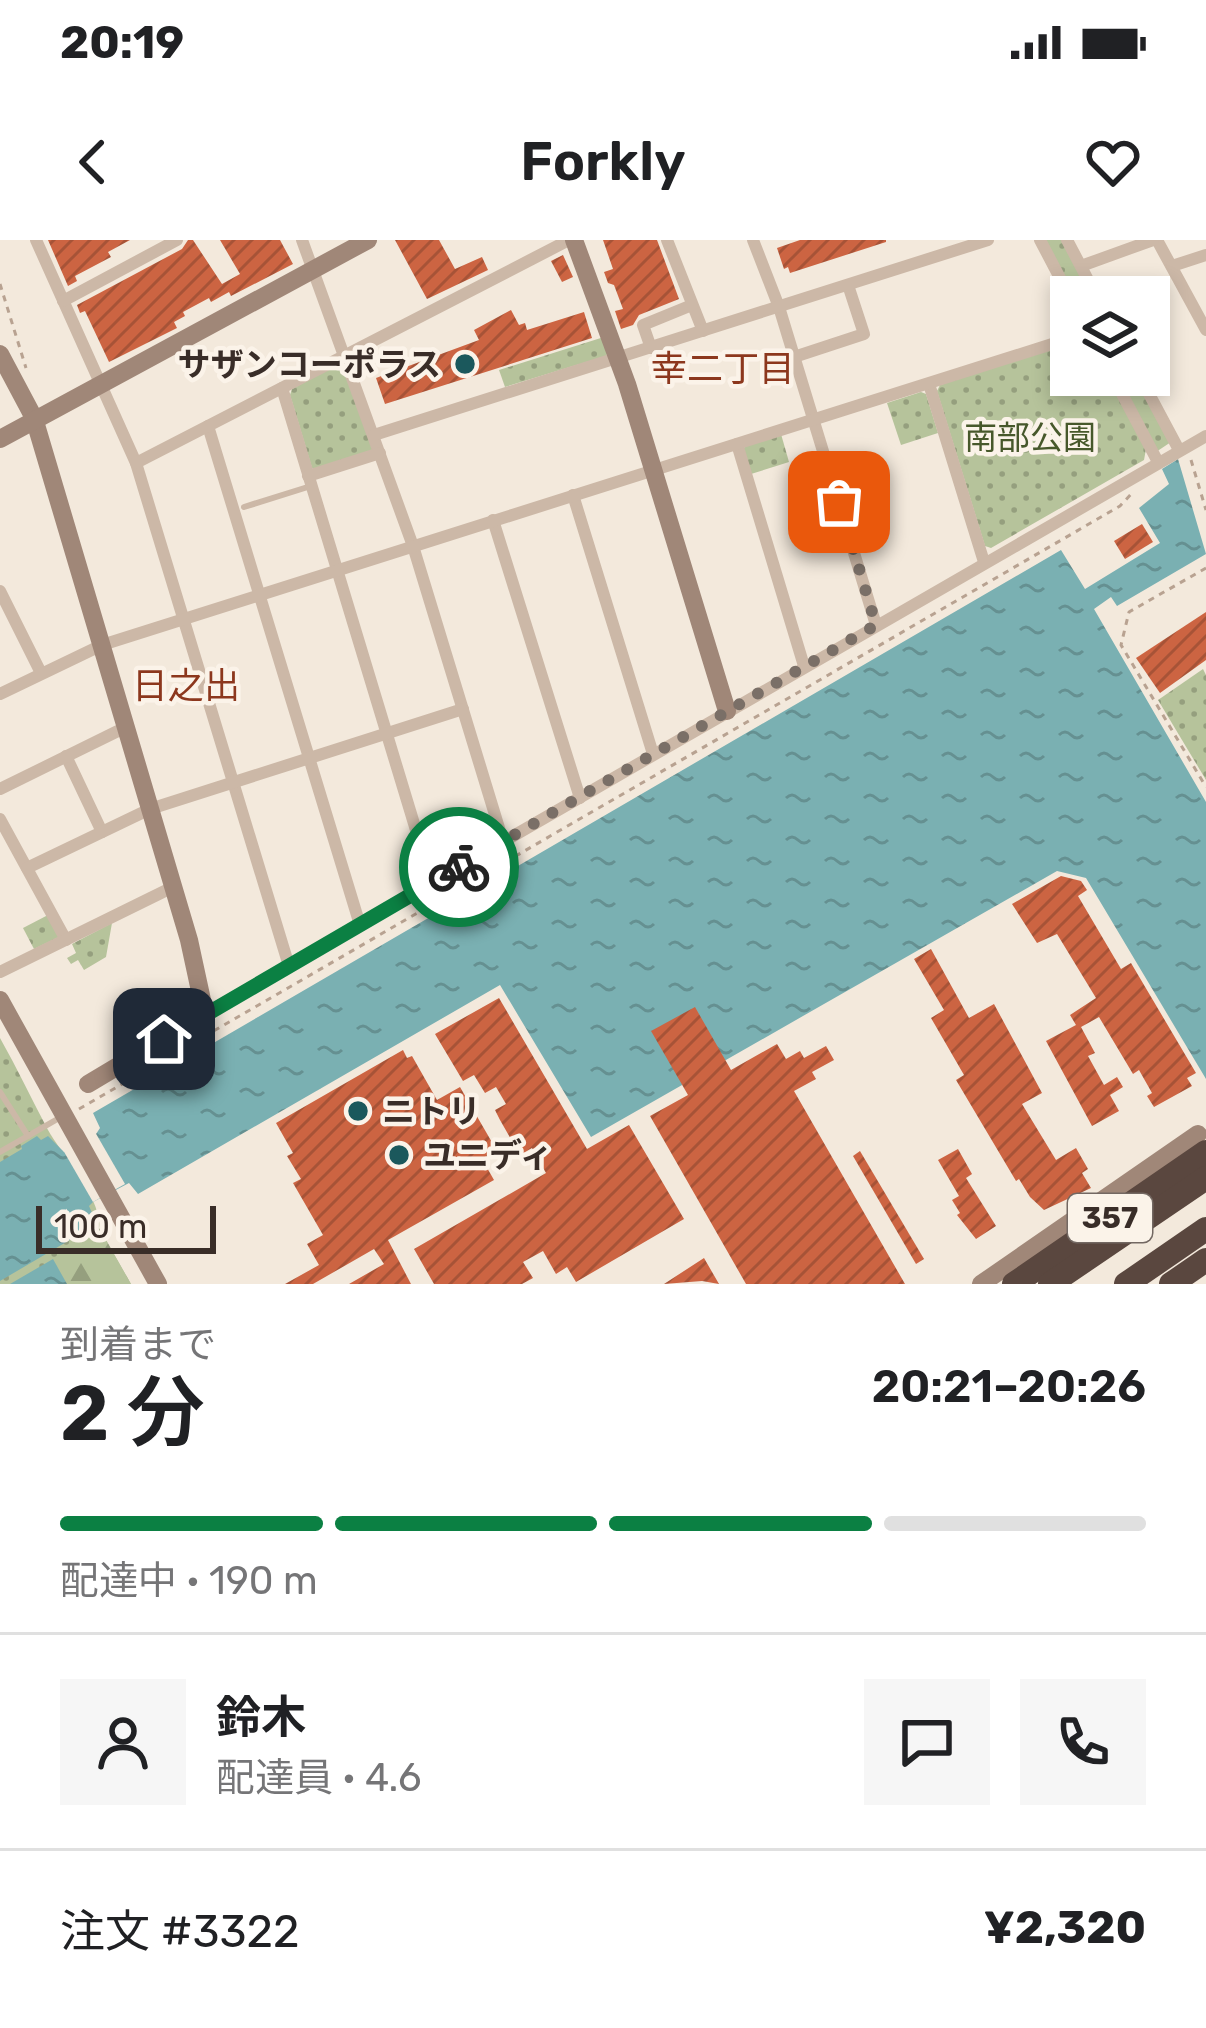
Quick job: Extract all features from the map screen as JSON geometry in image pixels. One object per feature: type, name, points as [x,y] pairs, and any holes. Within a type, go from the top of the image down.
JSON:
[{"type":"highway","name":"357","points":[[1014,1284],[1204,1141]]},
{"type":"highway","name":"357","points":[[1050,1284],[1206,1178]]},
{"type":"highway","points":[[1126,1284],[1206,1229]]},
{"type":"highway","points":[[1171,1284],[1206,1260]]},
{"type":"street","points":[[36,240],[136,464],[289,966]]},
{"type":"street","points":[[63,301],[177,240]]},
{"type":"street","points":[[302,240],[413,546],[503,842]]},
{"type":"street","points":[[0,439],[368,240]]},
{"type":"street","points":[[136,464],[572,240],[618,357],[727,711]]},
{"type":"street","points":[[667,240],[703,332]]},
{"type":"street","points":[[753,240],[779,307],[876,625]]},
{"type":"street","points":[[374,435],[988,240]]},
{"type":"street","points":[[1040,240],[1059,276]]},
{"type":"street","points":[[1066,240],[1086,276]]},
{"type":"street","points":[[1081,266],[1155,240],[1206,331]]},
{"type":"street","points":[[1172,266],[1206,255]]},
{"type":"street","points":[[794,357],[864,334],[848,285]]},
{"type":"street","points":[[651,348],[643,325],[692,305]]},
{"type":"street","points":[[0,694],[102,645],[1050,345]]},
{"type":"street","points":[[0,354],[34,418],[173,887],[205,1014]]},
{"type":"street","points":[[929,384],[984,562]]},
{"type":"street","points":[[282,388],[432,883]]},
{"type":"street","points":[[1123,396],[1158,462]]},
{"type":"street","points":[[1152,396],[1183,448]]},
{"type":"street","points":[[208,426],[360,925]]},
{"type":"street","points":[[88,1084],[1206,436]]},
{"type":"street","points":[[737,444],[805,666]]},
{"type":"street","points":[[310,481],[380,453]]},
{"type":"street","points":[[573,495],[653,754]]},
{"type":"street","points":[[493,520],[580,798]]},
{"type":"street","points":[[0,591],[41,673]]},
{"type":"street","points":[[27,868],[150,809],[463,709]]},
{"type":"street","points":[[0,789],[126,727]]},
{"type":"street","points":[[66,756],[102,832]]},
{"type":"street","points":[[0,820],[66,940]]},
{"type":"street","points":[[0,972],[173,887]]},
{"type":"street","points":[[0,1000],[72,1112],[79,1142],[158,1284]]},
{"type":"street","points":[[981,1284],[1204,1141]]},
{"type":"lane","points":[[244,507],[310,481]]},
{"type":"lane","points":[[0,1092],[28,1136]]},
{"type":"lane","points":[[0,1152],[72,1112]]},
{"type":"path","points":[[0,284],[31,384]]},
{"type":"path","points":[[1183,448],[1206,509]]},
{"type":"path","points":[[72,1112],[1120,506]]},
{"type":"path","points":[[1206,568],[1129,612],[1121,645],[1206,787]]},
{"type":"green space","points":[[1044,240],[1063,240],[1082,276],[1063,276]]},
{"type":"green space","points":[[604,337],[609,350],[606,356],[505,387],[499,370]]},
{"type":"green space","name":"南部公園","points":[[1050,349],[1050,396],[1118,396],[1146,449],[1144,460],[991,548],[985,546],[937,391],[940,385]]},
{"type":"green space","points":[[338,364],[343,366],[373,447],[371,452],[312,468],[290,395],[292,389]]},
{"type":"green space","points":[[926,394],[938,433],[901,445],[887,403]]},
{"type":"green space","points":[[1126,396],[1146,396],[1171,442],[1156,452]]},
{"type":"green space","points":[[781,434],[789,462],[751,474],[743,450],[746,444]]},
{"type":"green space","points":[[1203,669],[1206,675],[1206,780],[1158,700]]},
{"type":"green space","points":[[48,915],[59,937],[34,949],[23,928]]},
{"type":"green space","points":[[112,923],[106,957],[84,970],[78,960],[71,964],[67,958],[76,953],[72,944]]},
{"type":"green space","points":[[0,1038],[48,1130],[95,1204],[99,1228],[131,1284],[0,1284]]},
{"type":"green space","points":[[101,1231],[131,1284],[67,1284],[53,1259]]},
{"type":"water","points":[[1178,459],[1206,554],[1117,606],[1111,597],[1094,609],[1206,802],[1206,1079],[1086,878],[1057,871],[591,1137],[500,985],[138,1194],[129,1183],[93,1202],[89,1206],[97,1224],[0,1281],[0,1162],[21,1146],[37,1136],[41,1140],[48,1136],[64,1152],[96,1134],[100,1128],[93,1113],[1061,550],[1085,589],[1160,543],[1139,508],[1169,484],[1162,469]]},
{"type":"water","points":[[53,1259],[67,1284],[10,1284]]},
{"type":"pier","points":[[95,1132],[125,1184],[93,1202],[63,1150]]},
{"type":"building","points":[[48,240],[130,240],[108,252],[111,257],[75,276],[77,281],[68,286]]},
{"type":"building","points":[[193,240],[222,284],[240,274],[220,240],[280,240],[293,264],[231,296],[229,292],[211,302],[209,298],[183,312],[185,316],[174,322],[177,328],[109,362],[85,311],[80,313],[77,305],[182,249]]},
{"type":"building","points":[[395,240],[439,240],[455,269],[482,257],[488,270],[427,299]]},
{"type":"building","points":[[603,240],[657,240],[679,299],[639,315],[633,325],[621,329],[615,311],[623,309],[604,272],[613,269]]},
{"type":"building","points":[[800,240],[886,242],[790,273],[777,248]]},
{"type":"building","points":[[563,255],[573,277],[562,282],[551,261]]},
{"type":"building","name":"サザンコーポラス","points":[[511,310],[527,330],[584,312],[592,338],[385,404],[376,378],[479,340],[474,330]]},
{"type":"building","points":[[1142,524],[1153,542],[1125,559],[1114,541]]},
{"type":"building","points":[[1206,612],[1206,660],[1160,693],[1136,658]]},
{"type":"building","points":[[1061,876],[1081,881],[1087,890],[1078,896],[1121,969],[1131,963],[1196,1073],[1187,1078],[1192,1086],[1154,1107],[1139,1070],[1133,1074],[1099,1017],[1081,1027],[1095,1053],[1088,1056],[1104,1085],[1117,1077],[1123,1087],[1110,1095],[1119,1111],[1092,1126],[1046,1041],[1076,1025],[1070,1015],[1096,998],[1057,934],[1037,943],[1012,904]]},
{"type":"building","points":[[931,949],[969,1018],[994,1004],[1042,1093],[1022,1104],[1056,1160],[1076,1148],[1088,1169],[1082,1173],[1091,1188],[1044,1210],[1016,1181],[956,1080],[964,1075],[931,1018],[944,1010],[914,959]]},
{"type":"building","points":[[499,998],[587,1149],[629,1125],[684,1219],[576,1282],[567,1267],[556,1274],[543,1251],[523,1262],[533,1278],[522,1284],[434,1284],[414,1249],[546,1173],[532,1148],[520,1155],[495,1110],[506,1104],[496,1087],[485,1093],[474,1075],[463,1081],[435,1034]]},
{"type":"building","points":[[695,1007],[731,1070],[777,1044],[786,1059],[800,1051],[804,1058],[826,1046],[834,1060],[812,1072],[816,1079],[794,1091],[905,1284],[746,1284],[650,1116],[688,1095],[651,1031]]},
{"type":"building","points":[[403,1050],[407,1058],[412,1056],[437,1100],[460,1087],[497,1151],[482,1159],[494,1180],[388,1240],[411,1284],[349,1284],[384,1264],[374,1249],[313,1284],[285,1284],[319,1265],[307,1244],[323,1235],[293,1183],[301,1179],[276,1123]]},
{"type":"building","points":[[958,1149],[972,1174],[966,1178],[996,1226],[976,1239],[957,1215],[952,1200],[959,1196],[938,1160]]},
{"type":"building","points":[[860,1151],[924,1259],[916,1264],[853,1156]]},
{"type":"building","points":[[704,1258],[719,1284],[664,1284]]},
{"type":"way so far","points":[[459,867],[876,625],[839,502]]},
{"type":"place","name":"サザンコーポラス","points":[[465,364]]},
{"type":"place","name":"ニトリ","points":[[358,1111]]},
{"type":"place","name":"ユニディ","points":[[399,1155]]},
{"type":"district","name":"幸二丁目","points":[[723,368]]},
{"type":"district","name":"日之出","points":[[186,685]]},
{"type":"route","points":[[164,1039],[459,867]]}]
